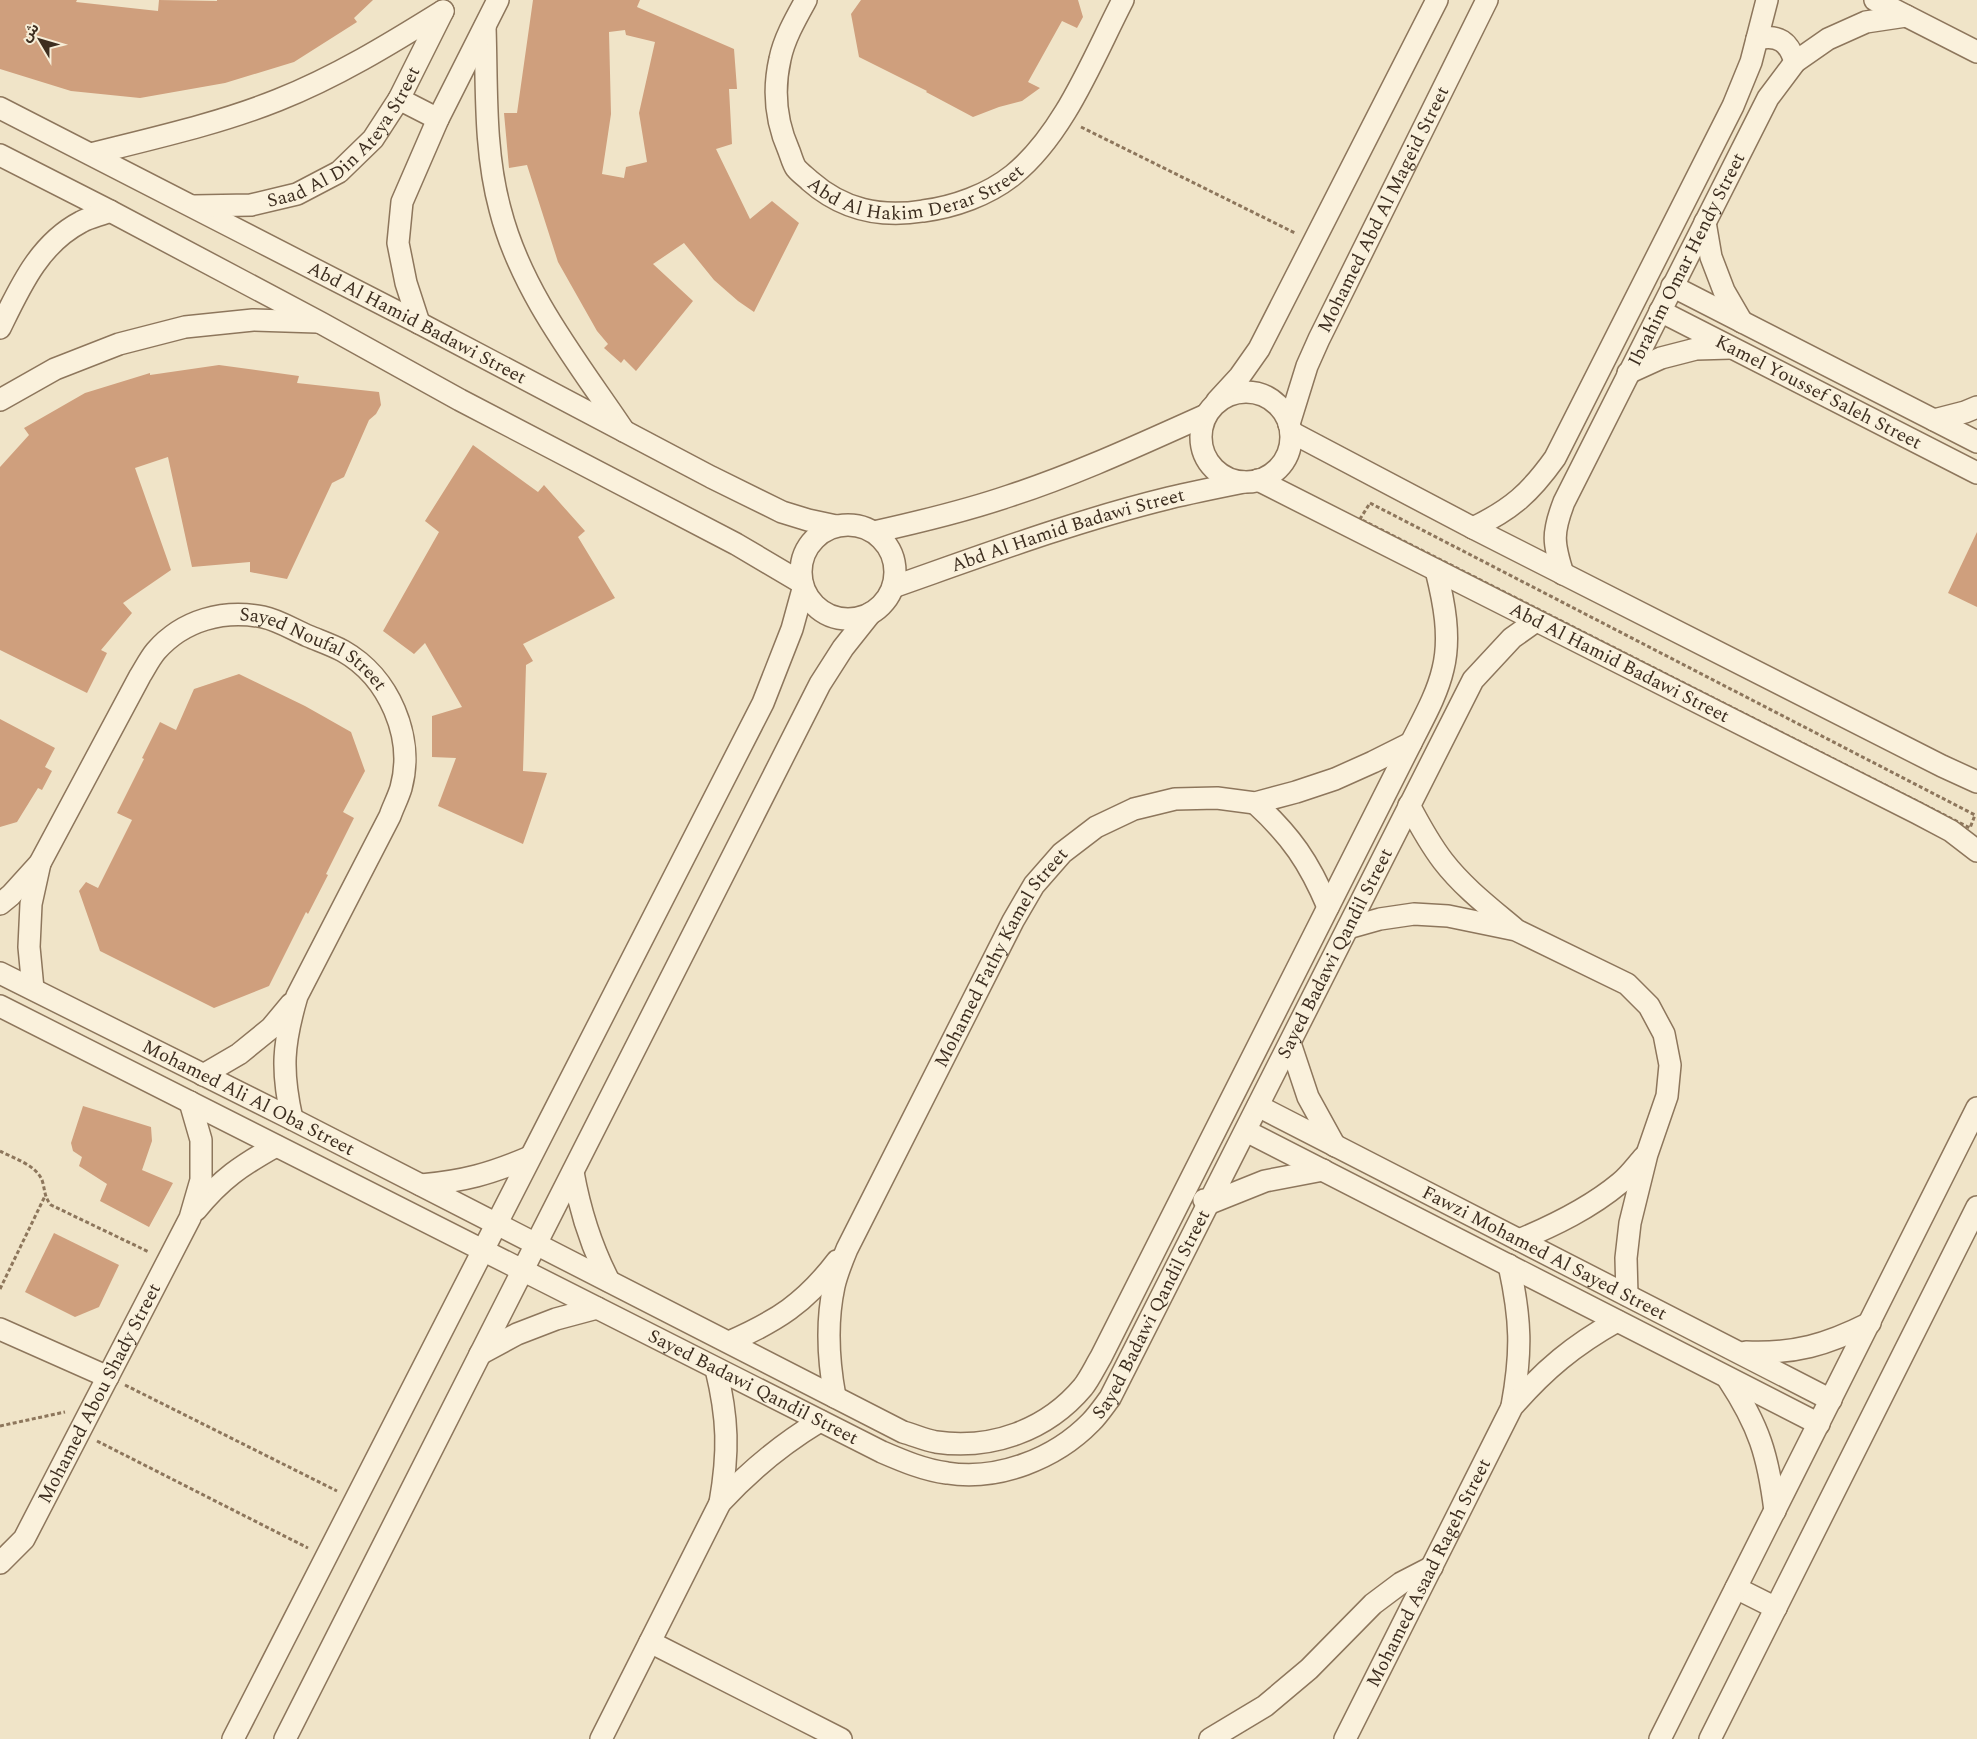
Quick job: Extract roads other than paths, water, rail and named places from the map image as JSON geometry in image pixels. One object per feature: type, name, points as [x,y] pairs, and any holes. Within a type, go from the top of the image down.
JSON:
[{"type":"street","points":[[419,323],[406,283],[398,243],[402,202],[438,119],[498,0]]},
{"type":"street","name":"Abd Al Hakim Derar Street","points":[[806,0],[794,22],[780,58],[775,95],[781,133],[796,168],[826,195],[864,211],[905,214],[943,209],[979,195],[1012,175],[1040,149],[1062,118],[1123,0]]},
{"type":"street","points":[[874,532],[942,517],[1075,473],[1212,408],[1230,394],[1245,391],[1260,393],[1273,400],[1283,411],[1290,428],[1290,448],[1283,462],[1272,474],[1251,481],[1229,479],[1216,471],[1206,459],[1201,445],[1201,430],[1212,408],[1240,376],[1259,349],[1437,0]]},
{"type":"street","name":"Mohamed Abd Al Mageid Street","points":[[1290,428],[1307,366],[1319,339],[1487,0]]},
{"type":"street","name":"Ibrahim Omar Hendy Street","points":[[1473,528],[1498,516],[1520,500],[1539,480],[1555,458],[1733,106],[1757,39],[1767,0]]},
{"type":"street","points":[[1875,0],[1977,52]]},
{"type":"street","points":[[91,154],[190,129],[278,100],[363,60],[446,6]]},
{"type":"street","name":"Saad Al Din Ateya Street","points":[[191,206],[251,205],[297,194],[339,172],[374,139],[399,99],[446,6]]},
{"type":"street","name":"Ibrahim Omar Hendy Street","points":[[1563,574],[1554,549],[1556,523],[1568,495],[1768,98],[1796,62],[1828,39],[1866,22],[1906,16]]},
{"type":"street","points":[[485,27],[489,148],[500,209],[521,268],[550,322],[626,433]]},
{"type":"street","points":[[1757,39],[1769,36],[1782,40],[1791,50],[1796,62]]},
{"type":"street","points":[[399,99],[438,119]]},
{"type":"street","name":"Abd Al Hamid Badawi Street","points":[[0,108],[782,512],[836,526]]},
{"type":"street","points":[[0,155],[110,211],[321,323],[460,400],[736,544],[803,586]]},
{"type":"street","points":[[0,328],[35,262],[56,239],[82,222],[110,211]]},
{"type":"street","points":[[1705,222],[1712,257],[1721,283],[1742,322]]},
{"type":"street","name":"Kamel Youssef Saleh Street","points":[[1672,286],[1977,442]]},
{"type":"street","name":"Kamel Youssef Saleh Street","points":[[1660,311],[1977,472]]},
{"type":"street","points":[[0,400],[55,369],[110,348],[185,327],[253,320],[321,323]]},
{"type":"street","points":[[1628,373],[1661,358],[1696,349],[1732,348]]},
{"type":"street","points":[[1934,420],[1977,407]]},
{"type":"street","points":[[1290,428],[1473,528],[1977,782]]},
{"type":"street","name":"Abd Al Hamid Badawi Street","points":[[893,587],[1030,538],[1100,517],[1170,498],[1251,481],[1436,570],[1926,818],[1951,831],[1977,851]]},
{"type":"street","points":[[849,524],[862,526],[874,532],[885,542],[893,556],[895,571],[893,587],[888,598],[870,614],[857,619],[831,616],[819,610],[810,600],[803,586],[800,568],[804,554],[812,542],[823,532],[836,526],[849,524]]},
{"type":"street","name":"Sayed Badawi Qandil Street","points":[[496,1224],[903,1432],[935,1442],[968,1444],[1001,1440],[1032,1428],[1060,1410],[1084,1386],[1101,1357],[1432,700],[1443,668],[1446,633],[1444,601],[1436,570]]},
{"type":"street","points":[[233,1736],[763,702],[792,629],[803,586]]},
{"type":"street","name":"Sayed Noufal Street","points":[[0,904],[11,895],[40,863],[140,676],[156,651],[178,631],[206,618],[235,613],[265,617],[344,652],[369,671],[388,696],[400,725],[405,756],[401,787],[390,816],[297,996],[288,1026],[284,1057],[286,1089],[292,1120]]},
{"type":"street","points":[[285,1739],[820,684],[843,648],[870,614]]},
{"type":"street","name":"Sayed Badawi Qandil Street","points":[[483,1251],[882,1452],[918,1467],[949,1474],[980,1474],[1010,1469],[1040,1458],[1066,1442],[1090,1422],[1110,1398],[1473,680],[1512,638],[1536,621]]},
{"type":"street","points":[[1443,668],[1454,668],[1465,672],[1473,680]]},
{"type":"street","name":"Mohamed Fathy Kamel Street","points":[[835,1397],[828,1360],[828,1322],[834,1285],[846,1249],[1012,921],[1034,885],[1062,852],[1096,827],[1134,809],[1175,799],[1217,798],[1255,803],[1335,779],[1411,743]]},
{"type":"street","points":[[1255,803],[1279,825],[1299,850],[1315,878],[1328,907]]},
{"type":"street","points":[[1409,805],[1424,834],[1443,862],[1466,887],[1516,930]]},
{"type":"street","name":"Sayed Noufal Street","points":[[33,989],[29,947],[31,904],[40,863]]},
{"type":"street","points":[[1348,928],[1380,919],[1414,914],[1448,916],[1516,930],[1627,984],[1649,1006],[1664,1034],[1670,1065],[1667,1096],[1647,1154],[1630,1223],[1626,1258],[1627,1295]]},
{"type":"street","name":"Mohamed Ali Al Oba Street","points":[[0,973],[496,1224]]},
{"type":"street","name":"Sayed Noufal Street","points":[[202,1074],[239,1054],[271,1028],[297,996]]},
{"type":"street","name":"Mohamed Ali Al Oba Street","points":[[6,1015],[190,1102],[483,1251]]},
{"type":"street","points":[[1290,1043],[1308,1097],[1336,1146]]},
{"type":"street","name":"Mohamed Abou Shady Street","points":[[0,1563],[24,1539],[190,1218],[201,1180],[201,1140],[190,1102]]},
{"type":"street","name":"Fawzi Mohamed Al Sayed Street","points":[[1258,1106],[1831,1400]]},
{"type":"street","points":[[1660,1739],[1977,1108]]},
{"type":"street","name":"Fawzi Mohamed Al Sayed Street","points":[[1246,1131],[1819,1424]]},
{"type":"street","name":"Mohamed Abou Shady Street","points":[[190,1218],[214,1189],[228,1176],[243,1164],[276,1146]]},
{"type":"street","points":[[1519,1240],[1556,1225],[1590,1206],[1622,1182],[1647,1154]]},
{"type":"street","points":[[421,1185],[459,1181],[495,1172],[530,1157]]},
{"type":"street","points":[[1184,1192],[1210,1202],[1237,1190],[1265,1181],[1324,1170]]},
{"type":"street","points":[[573,1172],[586,1228],[596,1255],[609,1281]]},
{"type":"street","points":[[1710,1739],[1977,1207]]},
{"type":"street","name":"Mohamed Fathy Kamel Street","points":[[729,1342],[764,1327],[796,1306],[823,1280],[846,1249]]},
{"type":"street","name":"Mohamed Asaad Rageh Street","points":[[1509,1265],[1517,1300],[1520,1336],[1519,1372],[1512,1407]]},
{"type":"street","points":[[480,1354],[517,1334],[556,1319],[596,1308]]},
{"type":"street","name":"Mohamed Asaad Rageh Street","points":[[1345,1739],[1512,1407],[1534,1381],[1560,1358],[1588,1338],[1617,1321]]},
{"type":"street","points":[[1738,1352],[1773,1354],[1806,1349],[1839,1338],[1870,1323]]},
{"type":"street","points":[[0,1329],[108,1377]]},
{"type":"street","points":[[716,1369],[724,1402],[727,1435],[726,1469],[720,1503]]},
{"type":"street","points":[[1726,1377],[1746,1407],[1761,1440],[1771,1475],[1775,1511]]},
{"type":"street","points":[[601,1739],[720,1503],[766,1457],[820,1421]]},
{"type":"street","points":[[1210,1739],[1265,1706],[1309,1669],[1374,1604],[1401,1583],[1432,1567]]},
{"type":"street","points":[[1736,1588],[1776,1608]]},
{"type":"street","points":[[650,1642],[841,1739]]}]
